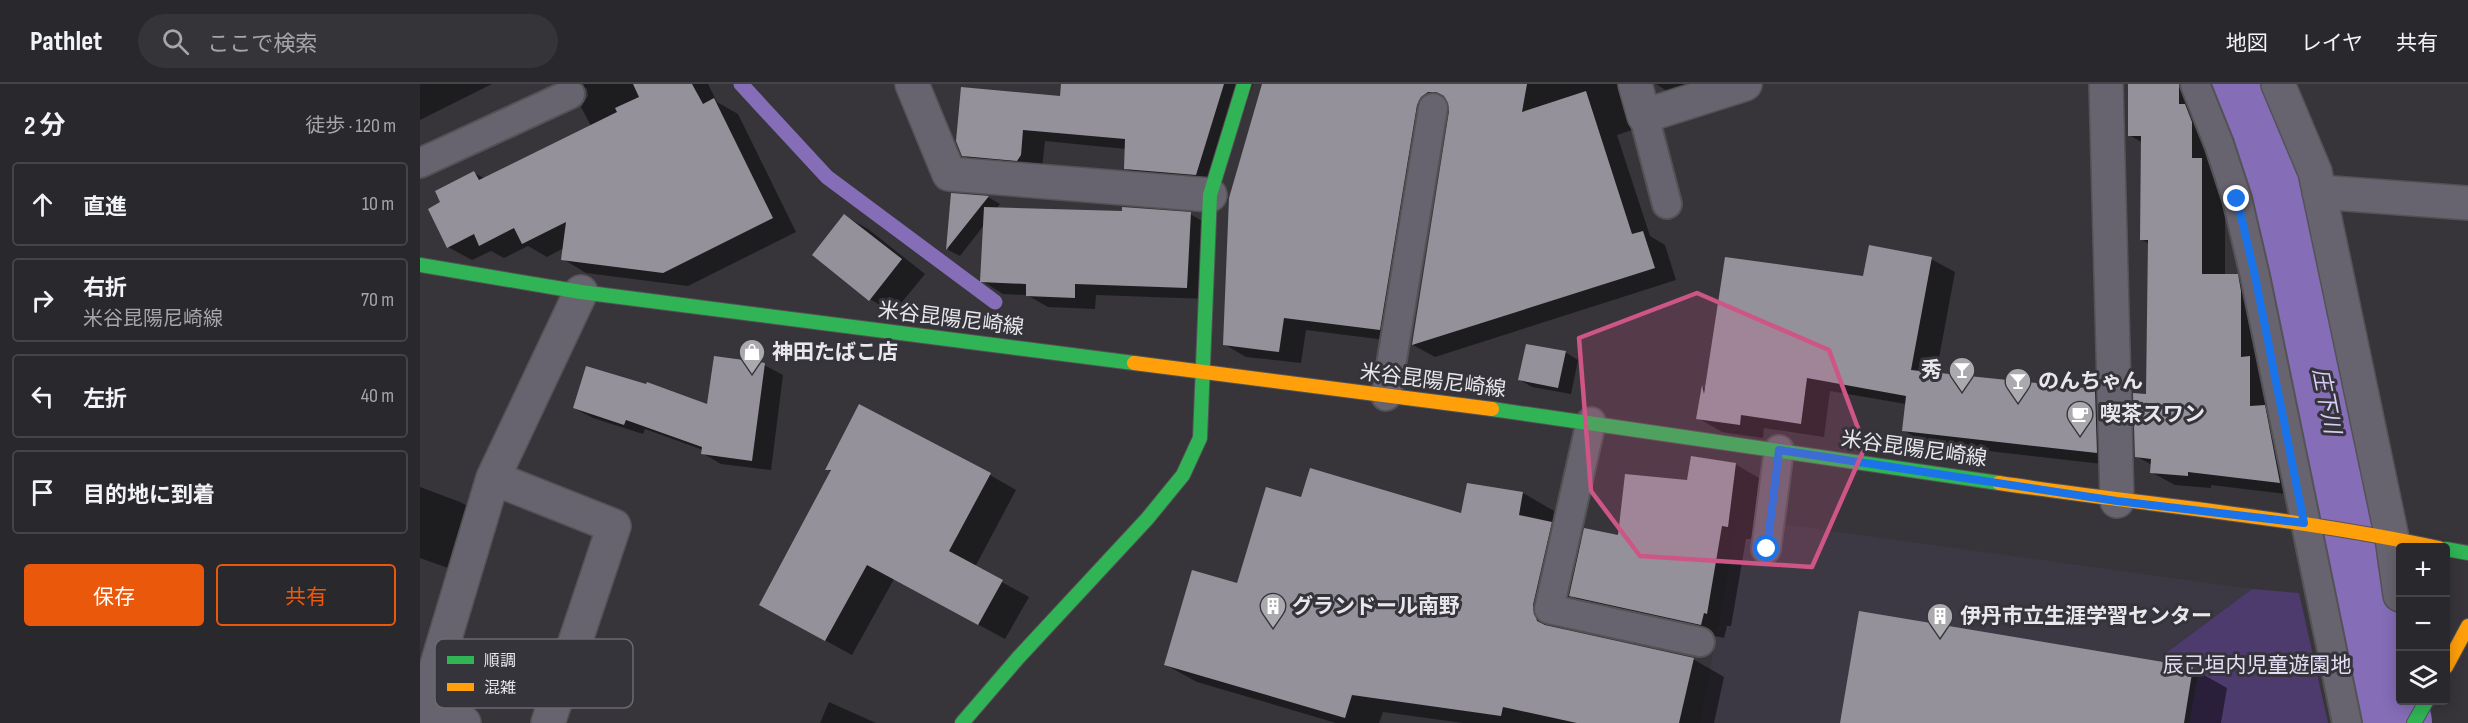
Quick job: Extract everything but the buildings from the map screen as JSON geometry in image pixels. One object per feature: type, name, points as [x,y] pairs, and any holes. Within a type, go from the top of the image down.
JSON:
[{"type":"main road","points":[[962,723],[1018,658],[1147,519],[1183,475],[1200,438],[1210,195],[1244,84]]},
{"type":"main road","name":"米谷昆陽尼崎線","points":[[420,265],[581,292],[1591,422],[2117,501],[2312,524],[2416,543]]},
{"type":"main road","points":[[2450,550],[2468,553]]},
{"type":"main road","points":[[2450,658],[2468,626]]},
{"type":"street","points":[[912,84],[949,174],[1210,195]]},
{"type":"street","points":[[1635,84],[1644,116],[1745,84]]},
{"type":"street","points":[[2106,84],[2117,501]]},
{"type":"street","points":[[2278,84],[2315,172],[2383,536],[2396,581]]},
{"type":"street","points":[[2319,192],[2468,203]]},
{"type":"street","points":[[443,639],[493,478],[581,292]]},
{"type":"street","points":[[493,478],[614,526],[576,639]]},
{"type":"street","points":[[424,700],[435,665]]},
{"type":"street","points":[[438,708],[464,723]]},
{"type":"street","points":[[548,723],[553,708]]},
{"type":"lane","points":[[2195,84],[2219,144],[2237,199],[2258,287],[2312,524],[2347,723]]},
{"type":"lane","points":[[420,163],[570,94]]},
{"type":"lane","points":[[1386,396],[1433,108]]},
{"type":"lane","points":[[1644,116],[1667,204]]},
{"type":"lane","points":[[1591,422],[1549,609],[1700,642]]},
{"type":"lane","points":[[1767,549],[1779,450]]},
{"type":"highlighted area","points":[[1697,293],[1829,350],[1865,447],[1812,567],[1640,556],[1591,491],[1579,338]]},
{"type":"shaded area","points":[[1738,518],[2252,589],[2163,654],[2200,663],[2189,723],[1700,723]]},
{"type":"green space","name":"辰己垣内児童遊園地","points":[[2252,589],[2299,593],[2328,723],[2189,723],[2200,663],[2163,655]]},
{"type":"waterway","points":[[741,84],[827,177],[995,302]]},
{"type":"waterway","name":"庄下川","points":[[2244,84],[2308,312],[2388,723]]},
{"type":"traffic: fast","points":[[962,723],[1018,658],[1147,519],[1183,475],[1200,438],[1210,195],[1244,84]]},
{"type":"traffic: fast","points":[[420,265],[581,292],[1134,363]]},
{"type":"traffic: fast","points":[[1492,409],[1999,483]]},
{"type":"traffic: fast","points":[[2450,550],[2468,553]]},
{"type":"traffic: fast","points":[[2414,723],[2424,705]]},
{"type":"traffic: slow","points":[[1134,363],[1492,409]]},
{"type":"traffic: slow","points":[[1999,483],[2275,520],[2414,543]]},
{"type":"traffic: slow","points":[[2450,660],[2468,626]]},
{"type":"place","name":"神田たばこ店","points":[[752,375]]},
{"type":"place","name":"秀","points":[[1962,393]]},
{"type":"place","name":"のんちゃん","points":[[2018,404]]},
{"type":"place","name":"喫茶スワン","points":[[2080,437]]},
{"type":"place","name":"グランドール南野","points":[[1273,629]]},
{"type":"place","name":"伊丹市立生涯学習センター","points":[[1940,639]]},
{"type":"route","points":[[1767,549],[1779,450],[2117,501],[2304,523],[2284,412],[2237,199]]}]
